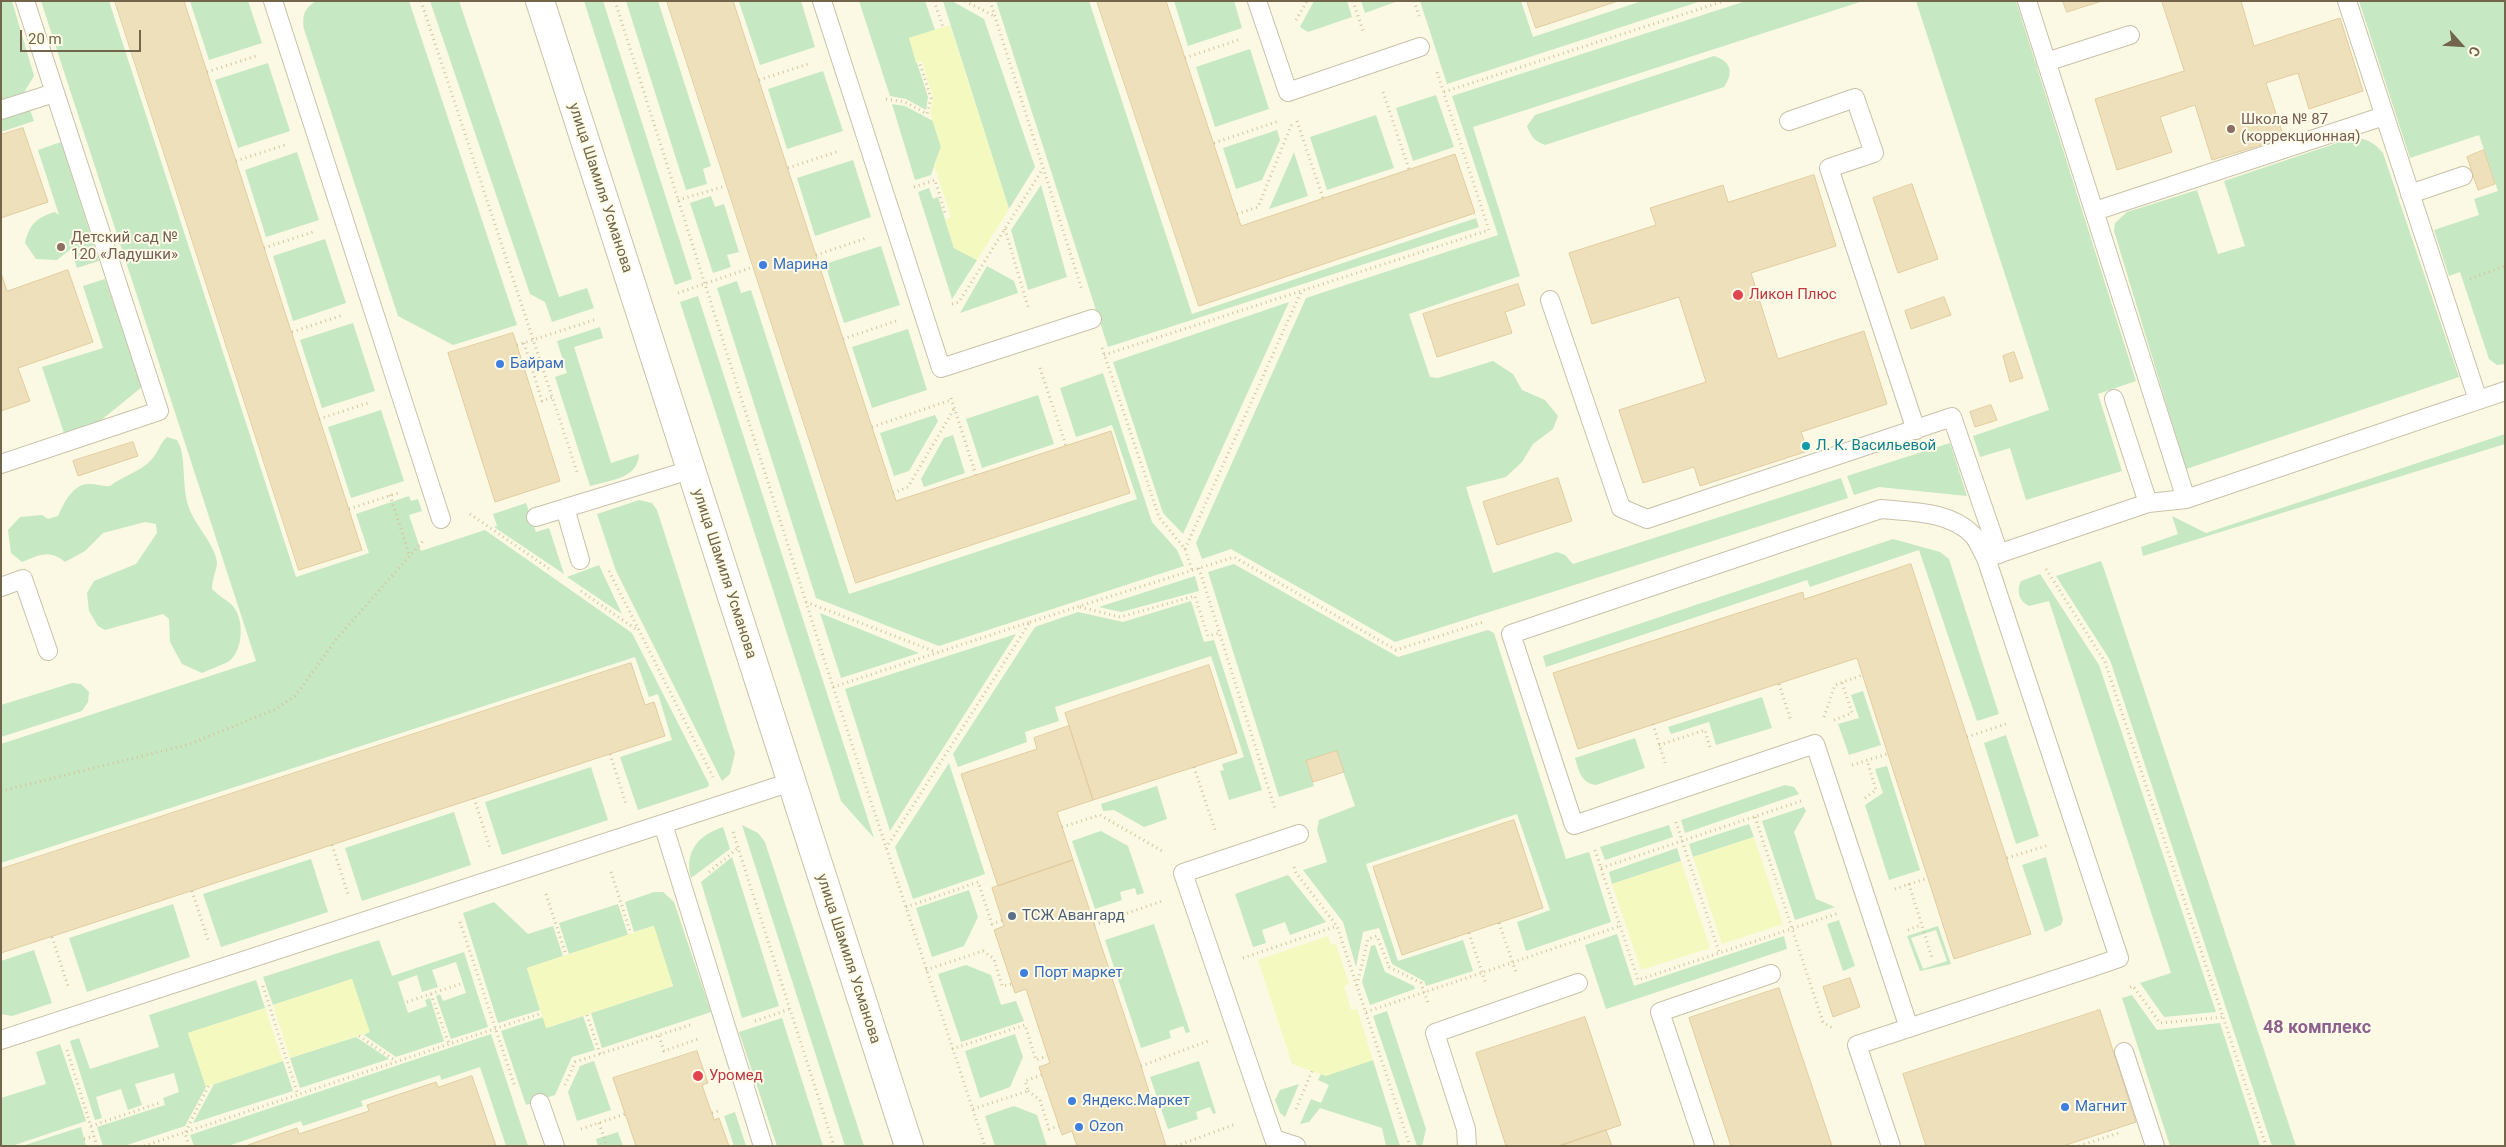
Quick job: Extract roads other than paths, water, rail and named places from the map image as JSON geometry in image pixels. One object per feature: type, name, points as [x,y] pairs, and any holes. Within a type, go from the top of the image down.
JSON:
[{"type":"street","name":"улица Шамиля Усманова","points":[[540,1],[909,1146]]},
{"type":"lane","points":[[1,464],[159,411],[25,1]]},
{"type":"lane","points":[[273,1],[441,519]]},
{"type":"lane","points":[[822,1],[941,368],[1092,319]]},
{"type":"lane","points":[[1257,1],[1288,92],[1420,47]]},
{"type":"lane","points":[[2027,1],[2145,378],[2186,499]]},
{"type":"lane","points":[[2347,1],[2478,400]]},
{"type":"lane","points":[[2046,62],[2130,35]]},
{"type":"lane","points":[[1,110],[54,93]]},
{"type":"lane","points":[[1789,121],[1855,98],[1874,153],[1829,168],[1916,430]]},
{"type":"lane","points":[[2094,211],[2384,116]]},
{"type":"lane","points":[[2410,194],[2463,176]]},
{"type":"lane","points":[[1550,300],[1621,508],[1646,519],[1952,417],[2038,714],[2119,958],[1858,1045],[1891,1146]]},
{"type":"lane","points":[[1993,556],[2148,503],[2186,499],[2505,391]]},
{"type":"lane","points":[[2114,400],[2148,503]]},
{"type":"lane","points":[[536,517],[690,470]]},
{"type":"lane","points":[[565,508],[580,560]]},
{"type":"lane","points":[[1909,1028],[1830,791],[1808,747],[1574,825],[1511,634],[1881,509],[1930,514],[1955,521],[1973,535],[1993,556]]},
{"type":"lane","points":[[1,586],[23,579],[48,651]]},
{"type":"lane","points":[[1,1040],[791,782]]},
{"type":"lane","points":[[662,824],[763,1146]]},
{"type":"lane","points":[[1290,1144],[1274,1139],[1183,873],[1292,836]]},
{"type":"lane","points":[[1705,1146],[1660,1012],[1771,974]]},
{"type":"lane","points":[[1467,1146],[1466,1128],[1435,1033],[1578,984]]},
{"type":"lane","points":[[2124,1052],[2155,1146]]},
{"type":"lane","points":[[540,1103],[555,1146]]},
{"type":"place","name":"Школа № 87 (коррекционная)","points":[[2231,129]]},
{"type":"place","name":"Детский сад № 120 «Ладушки»","points":[[61,247]]},
{"type":"place","name":"Марина","points":[[763,265]]},
{"type":"place","name":"Ликон Плюс","points":[[1738,295]]},
{"type":"place","name":"Байрам","points":[[500,364]]},
{"type":"place","name":"Л. К. Васильевой","points":[[1806,446]]},
{"type":"place","name":"ТСЖ Авангард","points":[[1012,916]]},
{"type":"place","name":"Порт маркет","points":[[1024,973]]},
{"type":"place","name":"Уромед","points":[[698,1076]]},
{"type":"place","name":"Яндекс.Маркет","points":[[1072,1101]]},
{"type":"place","name":"Магнит","points":[[2065,1107]]},
{"type":"place","name":"Ozon","points":[[1079,1127]]},
{"type":"district","name":"48 комплекс","points":[[2317,1028]]}]
